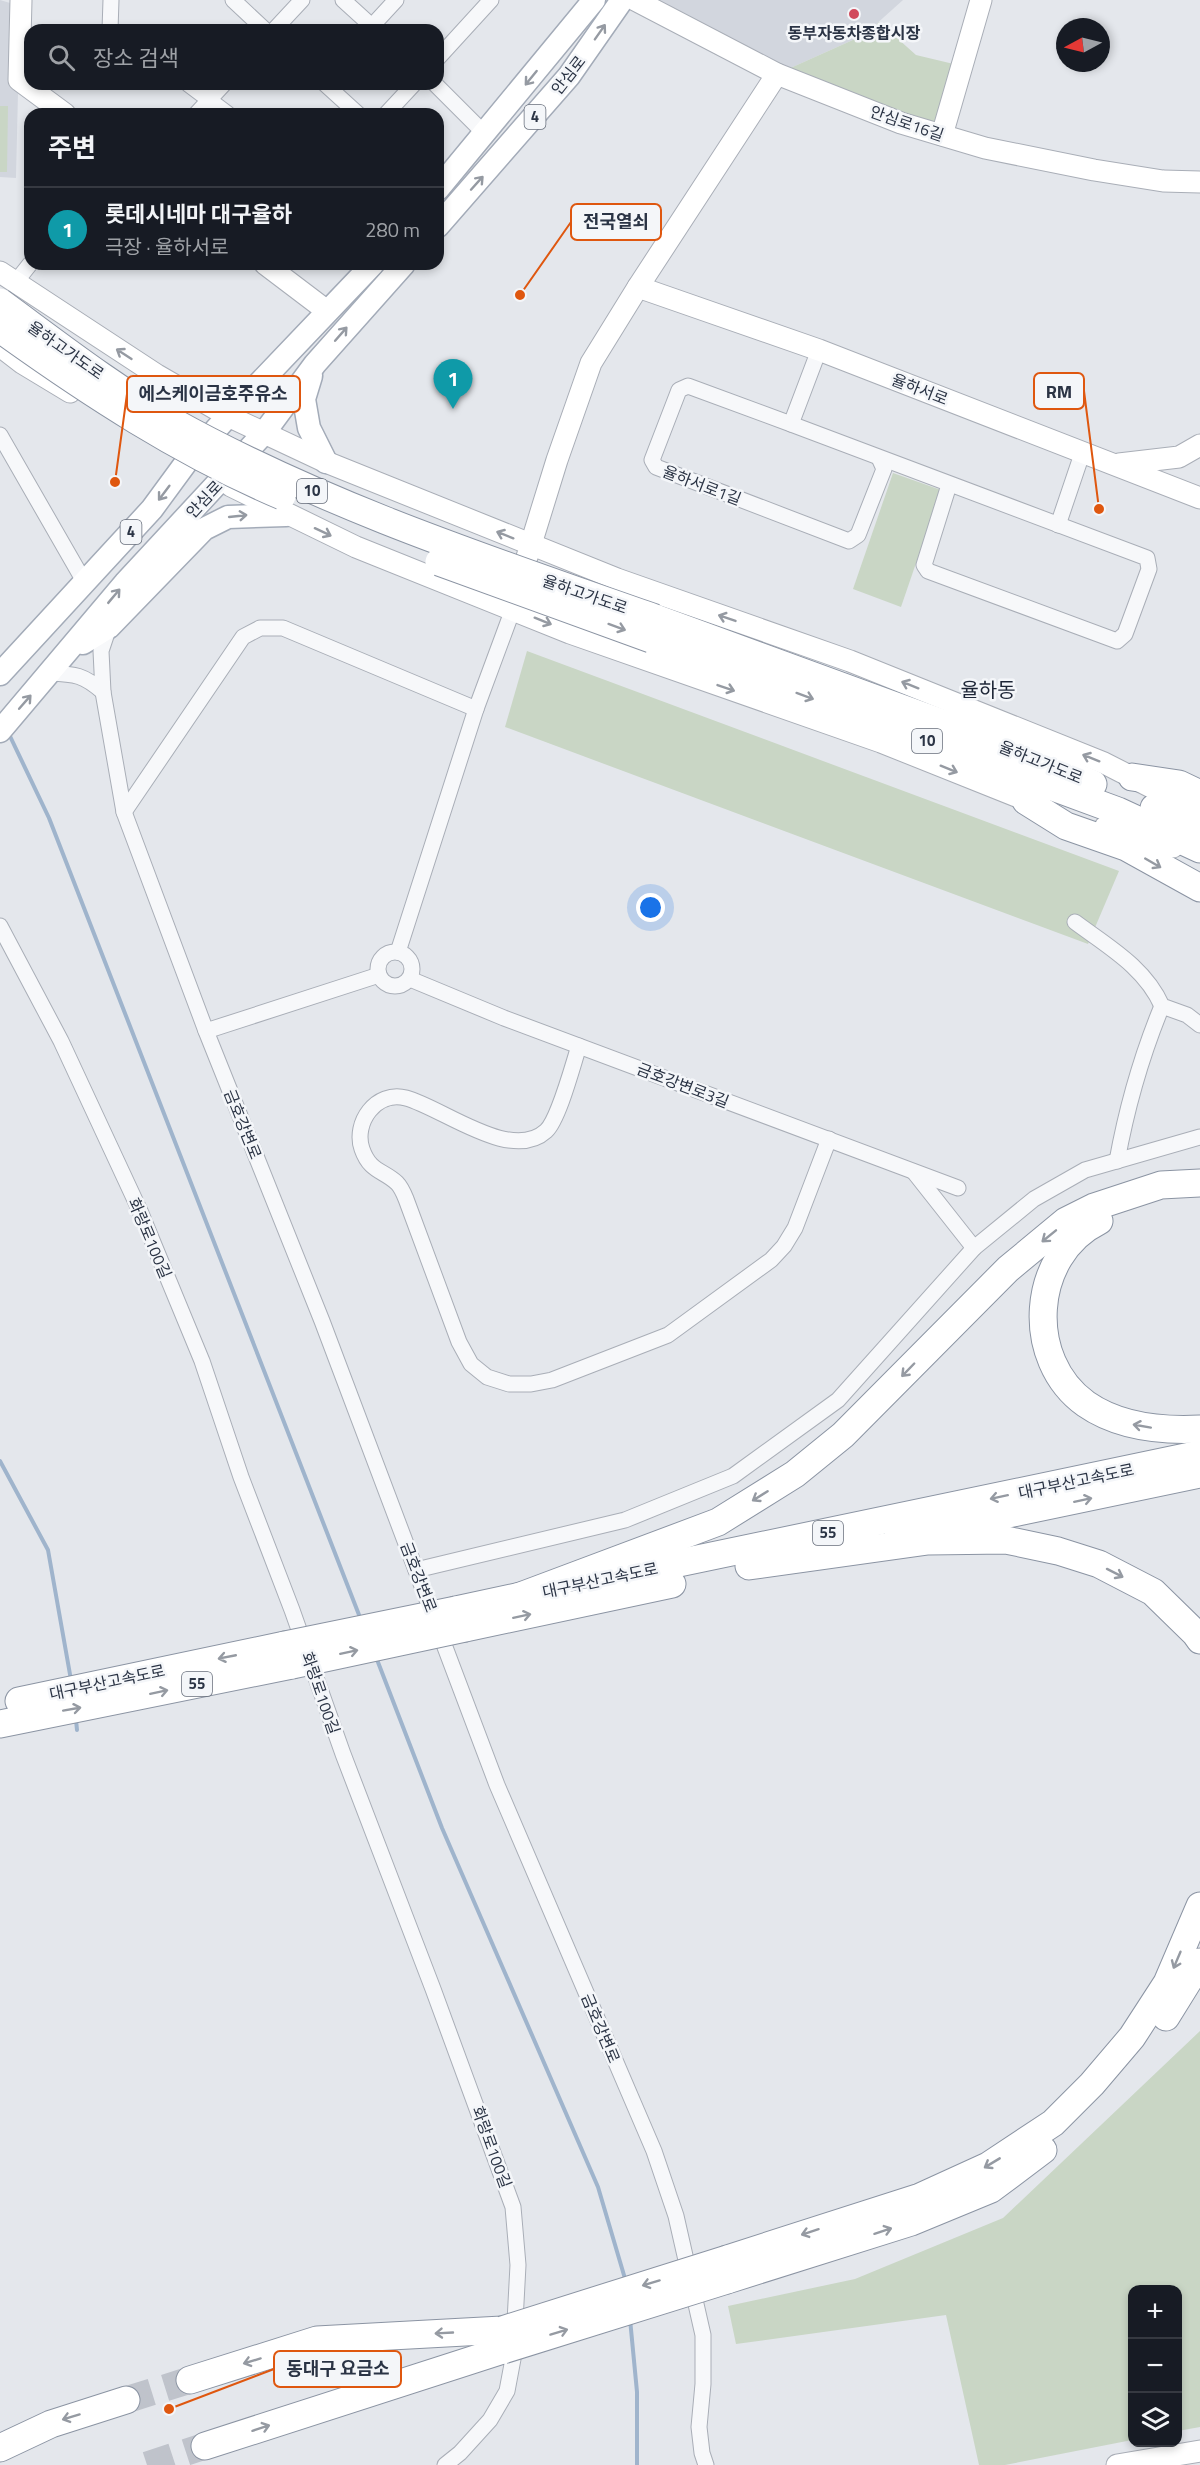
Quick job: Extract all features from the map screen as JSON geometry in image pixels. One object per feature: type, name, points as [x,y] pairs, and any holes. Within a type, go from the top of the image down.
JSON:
[{"type":"highway","name":"율하고가도로","points":[[5,286],[92,369],[170,420],[322,496],[653,629],[1118,811],[1200,849]]},
{"type":"highway","name":"율하고가도로","points":[[0,329],[126,416],[243,479],[424,556],[991,741],[1200,827]]},
{"type":"highway","points":[[1132,777],[1179,784],[1200,794]]},
{"type":"highway","points":[[1026,801],[1066,826],[1126,847],[1200,888]]},
{"type":"highway","points":[[518,1596],[718,1522],[795,1474],[843,1435],[1000,1276],[1066,1221],[1094,1207],[1161,1185],[1200,1182]]},
{"type":"highway","points":[[1200,1197],[1152,1201],[1122,1210],[1080,1233],[1057,1261],[1047,1283],[1043,1326],[1051,1361],[1074,1395],[1087,1405],[1124,1422],[1148,1428],[1200,1428]]},
{"type":"highway","name":"대구부산고속도로","points":[[461,1619],[518,1596],[1200,1454]]},
{"type":"highway","name":"대구부산고속도로","points":[[0,1705],[40,1706],[461,1619],[1016,1514],[1200,1474]]},
{"type":"highway","points":[[749,1566],[928,1541],[1006,1539],[1058,1551],[1099,1564],[1153,1592],[1196,1633],[1200,1640]]},
{"type":"highway","name":"대구부산고속도로","points":[[0,1724],[40,1706]]},
{"type":"highway","points":[[205,2446],[503,2340],[727,2269],[920,2197],[988,2166],[1053,2122],[1092,2085],[1132,2037],[1167,1983],[1198,1908]]},
{"type":"highway","points":[[727,2269],[910,2222],[991,2189],[1039,2154],[1111,2091],[1151,2042],[1200,1962]]},
{"type":"highway","points":[[190,2380],[317,2340],[503,2340]]},
{"type":"highway","points":[[0,2448],[51,2424],[126,2400]]},
{"type":"main road","points":[[21,0],[24,24]]},
{"type":"main road","name":"안심로","points":[[444,182],[594,0]]},
{"type":"main road","name":"안심로","points":[[444,219],[569,76],[622,0]]},
{"type":"main road","name":"안심로16길","points":[[635,0],[777,74],[901,123],[985,148],[1094,170],[1163,181],[1200,182]]},
{"type":"main road","points":[[942,135],[981,0]]},
{"type":"main road","points":[[24,38],[19,80],[24,84]]},
{"type":"main road","points":[[513,609],[557,460],[591,363],[777,74]]},
{"type":"main road","points":[[33,90],[57,108]]},
{"type":"main road","points":[[273,270],[327,311]]},
{"type":"main road","name":"안심로","points":[[0,674],[152,509],[185,465],[228,416],[368,270]]},
{"type":"main road","name":"안심로","points":[[0,731],[125,583],[258,439],[315,364],[399,270]]},
{"type":"main road","points":[[5,286],[228,416],[258,439],[327,462],[530,546],[617,579],[850,661],[1104,763],[1200,812]]},
{"type":"main road","name":"율하서로","points":[[638,287],[819,350],[1200,498]]},
{"type":"main road","points":[[0,346],[22,363],[185,465],[356,547],[570,633],[881,742],[1026,801],[1093,824],[1200,854]]},
{"type":"main road","points":[[315,364],[304,399],[309,428],[327,462]]},
{"type":"main road","points":[[111,417],[136,413],[141,409],[152,372]]},
{"type":"main road","points":[[1119,465],[1179,457],[1200,446]]},
{"type":"main road","points":[[286,515],[295,490],[312,476],[323,471],[352,472]]},
{"type":"main road","points":[[64,655],[109,627],[204,528],[228,517],[286,515]]},
{"type":"main road","points":[[1117,2465],[1200,2451]]},
{"type":"street","points":[[110,24],[111,0]]},
{"type":"street","points":[[233,0],[259,24]]},
{"type":"street","points":[[280,24],[302,0]]},
{"type":"street","points":[[343,0],[370,24]]},
{"type":"street","points":[[377,24],[396,0]]},
{"type":"street","points":[[444,51],[491,0]]},
{"type":"street","points":[[197,90],[221,108]]},
{"type":"street","points":[[202,108],[218,90]]},
{"type":"street","points":[[332,90],[351,108]]},
{"type":"street","points":[[392,108],[408,90]]},
{"type":"street","points":[[441,90],[485,134]]},
{"type":"street","points":[[5,286],[24,269]]},
{"type":"street","points":[[791,424],[819,350]]},
{"type":"street","name":"율하서로1길","points":[[879,458],[884,469],[858,535],[849,541],[656,467],[652,460],[679,390],[688,386],[1147,558],[1149,569],[1125,634],[1117,640],[928,571],[924,565],[949,485]]},
{"type":"street","points":[[0,435],[85,583]]},
{"type":"street","points":[[1058,525],[1083,451]]},
{"type":"street","points":[[398,952],[476,709],[513,609]]},
{"type":"street","name":"금호강변로","points":[[109,627],[100,651],[103,692],[124,812],[206,1031],[322,1321],[497,1785],[654,2151],[676,2216],[703,2335],[703,2384],[699,2427],[706,2465]]},
{"type":"street","points":[[124,812],[243,637],[260,627],[283,628],[476,709]]},
{"type":"street","points":[[50,673],[69,674],[88,679],[103,692]]},
{"type":"street","points":[[1075,922],[1137,968],[1157,994],[1162,1006],[1145,1047],[1126,1109],[1117,1161]]},
{"type":"street","name":"화랑로100길","points":[[0,927],[61,1041],[140,1211],[202,1361],[241,1477],[292,1610],[343,1754],[434,1989],[513,2207],[518,2265],[513,2359],[507,2391],[490,2420],[460,2453],[445,2465]]},
{"type":"street","points":[[398,952],[404,954],[411,963],[410,979],[401,986],[391,986],[379,975],[379,963],[387,954],[398,952]]},
{"type":"street","points":[[206,1031],[379,975]]},
{"type":"street","name":"금호강변로3길","points":[[410,979],[579,1046],[958,1188]]},
{"type":"street","points":[[1162,1006],[1187,1015],[1200,1025]]},
{"type":"street","points":[[579,1046],[554,1117],[547,1130],[535,1138],[515,1142],[481,1132],[404,1097],[387,1099],[372,1106],[363,1118],[359,1133],[362,1149],[369,1162],[381,1174],[398,1184],[406,1199],[459,1342],[471,1364],[487,1377],[509,1384],[531,1384],[552,1380],[669,1335],[771,1260],[784,1246],[795,1228],[829,1139]]},
{"type":"street","points":[[416,1570],[625,1520],[733,1476],[838,1400],[974,1248],[1034,1199],[1085,1170],[1200,1137]]},
{"type":"street","points":[[914,1172],[974,1248]]},
{"type":"shaded area","points":[[0,0],[20,6],[16,178],[0,177]]},
{"type":"shaded area","points":[[635,0],[903,0],[864,35],[777,74]]},
{"type":"green space","points":[[879,22],[916,55],[962,66],[942,135],[777,74],[864,35]]},
{"type":"green space","points":[[0,106],[8,106],[7,172],[0,172]]},
{"type":"green space","points":[[893,473],[941,490],[901,607],[853,589]]},
{"type":"green space","points":[[527,651],[1119,871],[1088,944],[505,727]]},
{"type":"green space","points":[[1200,2031],[1200,2427],[1182,2430],[1182,2285],[1128,2285],[1128,2441],[1005,2465],[979,2465],[946,2315],[736,2344],[728,2306],[855,2279],[1003,2218]]},
{"type":"waterway","points":[[8,732],[49,818],[361,1620]]},
{"type":"waterway","points":[[0,1461],[48,1550],[71,1680]]},
{"type":"waterway","points":[[376,1657],[442,1828],[598,2187],[626,2282]]},
{"type":"waterway","points":[[76,1720],[77,1730]]},
{"type":"waterway","points":[[630,2319],[637,2392],[637,2465]]},
{"type":"tunnel","points":[[126,2400],[190,2380]]},
{"type":"tunnel","points":[[147,2465],[205,2446]]},
{"type":"place","name":"동부자동차종합시장","points":[[854,14]]},
{"type":"place","name":"전국열쇠","points":[[520,295]]},
{"type":"place","name":"롯데시네마 대구율하","points":[[453,409]]},
{"type":"place","name":"에스케이금호주유소","points":[[115,482]]},
{"type":"place","name":"RM","points":[[1099,509]]},
{"type":"place","name":"동대구 요금소","points":[[169,2409]]},
{"type":"district","name":"율하동","points":[[988,690]]}]
